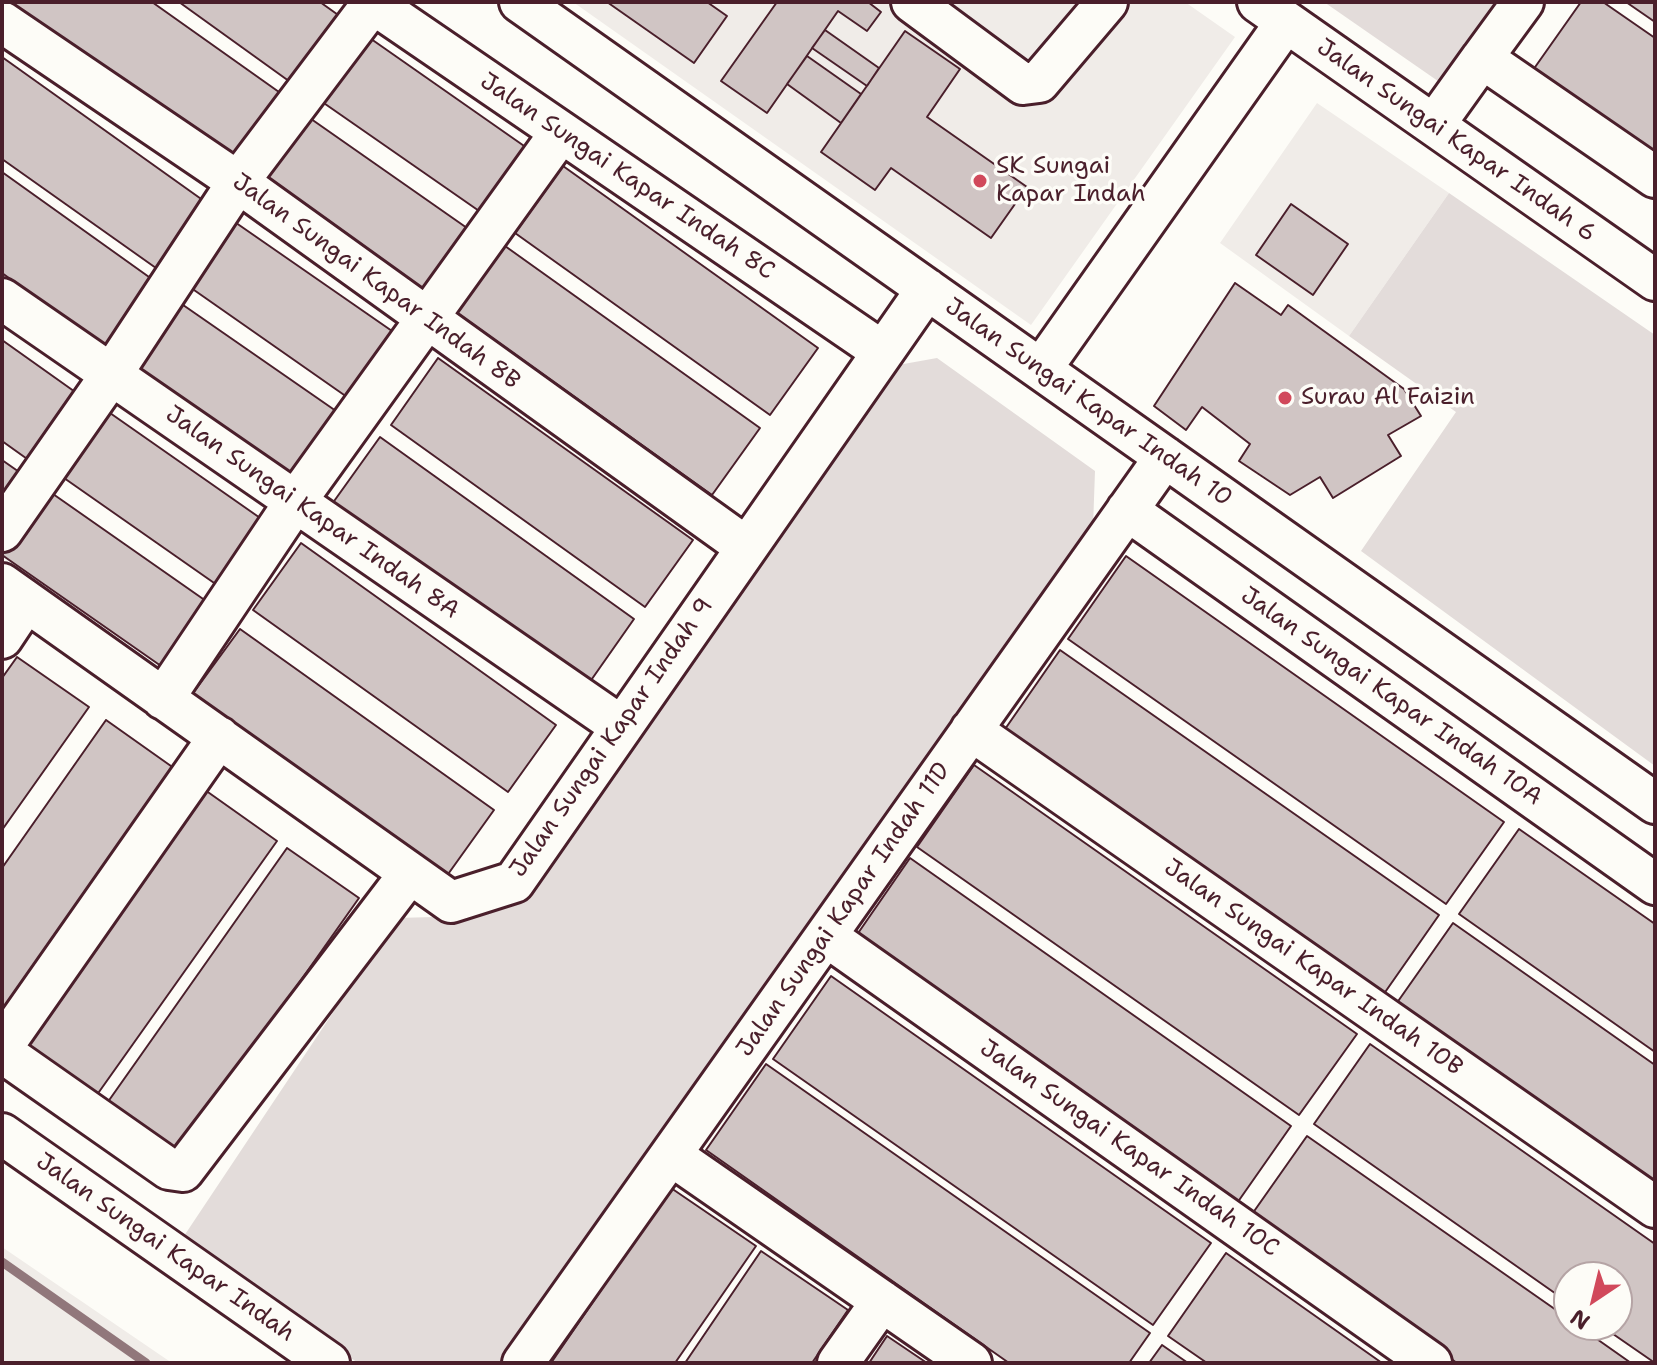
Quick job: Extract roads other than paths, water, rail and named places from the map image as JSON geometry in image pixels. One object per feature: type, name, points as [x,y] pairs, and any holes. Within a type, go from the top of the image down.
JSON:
[{"type":"street","name":"Jalan Sungai Kapar Indah 10","points":[[520,2],[1655,803]]},
{"type":"street","points":[[912,2],[1023,84],[1039,82],[1107,2]]},
{"type":"street","points":[[1434,125],[1523,2]]},
{"type":"street","points":[[2,531],[111,375],[238,182],[372,3]]},
{"type":"street","name":"Jalan Sungai Kapar Indah 8C","points":[[372,3],[883,352]]},
{"type":"street","points":[[1041,369],[1272,12]]},
{"type":"street","name":"Jalan Sungai Kapar Indah 6","points":[[1272,12],[1655,280]]},
{"type":"street","name":"Jalan Sungai Kapar Indah 8B","points":[[2,22],[238,182],[746,547]]},
{"type":"street","points":[[1482,58],[1655,177]]},
{"type":"street","points":[[163,699],[295,502],[561,132]]},
{"type":"street","name":"Jalan Sungai Kapar Indah 9","points":[[14,593],[451,902],[514,882],[927,289]]},
{"type":"street","name":"Jalan Sungai Kapar Indah 8A","points":[[2,299],[622,727]]},
{"type":"street","name":"Jalan Sungai Kapar Indah 11D","points":[[523,1363],[1165,457]]},
{"type":"street","name":"Jalan Sungai Kapar Indah 10A","points":[[1127,510],[1655,884]]},
{"type":"street","points":[[2,638],[14,593]]},
{"type":"street","name":"Jalan Sungai Kapar Indah 10B","points":[[971,730],[1655,1207]]},
{"type":"street","points":[[219,737],[2,1049],[169,1169],[183,1171],[410,873]]},
{"type":"street","name":"Jalan Sungai Kapar Indah 10C","points":[[826,936],[1431,1363]]},
{"type":"street","name":"Jalan Sungai Kapar Indah","points":[[2,1134],[329,1363]]},
{"type":"street","points":[[671,1155],[971,1363]]},
{"type":"street","points":[[838,1363],[882,1301]]},
{"type":"waterway","points":[[2,1262],[146,1363]]},
{"type":"place","name":"SK Sungai Kapar Indah","points":[[980,181]]},
{"type":"place","name":"Surau Al Faizin","points":[[1285,398]]}]
